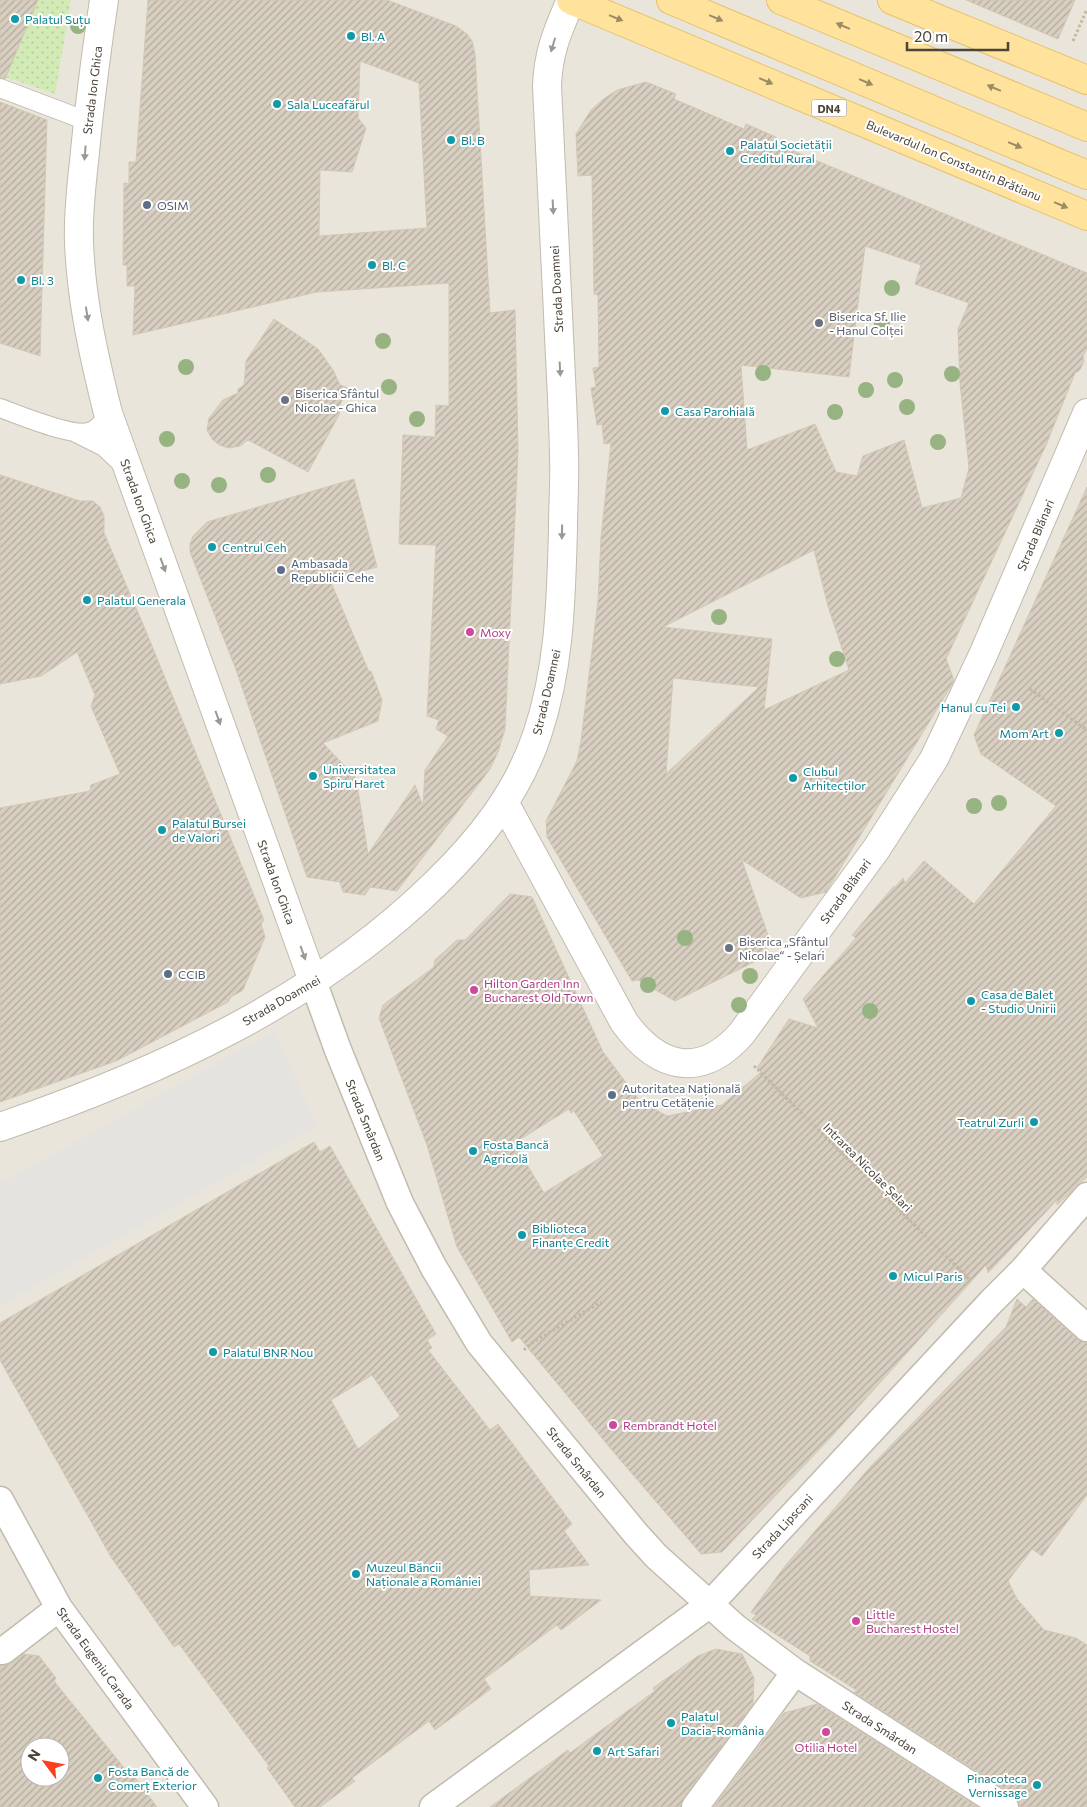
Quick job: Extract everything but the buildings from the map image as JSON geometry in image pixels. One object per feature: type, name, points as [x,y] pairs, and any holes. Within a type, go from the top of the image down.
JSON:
[{"type":"main road","name":"Bulevardul Ion Constantin Brătianu","points":[[571,0],[1087,216]]},
{"type":"main road","points":[[671,0],[1087,175]]},
{"type":"main road","points":[[781,0],[1087,127]]},
{"type":"main road","points":[[892,0],[918,5],[1087,80]]},
{"type":"street","name":"Strada Ion Ghica","points":[[104,0],[88,121],[80,207],[79,241],[82,281],[95,363],[108,413],[128,470],[314,981]]},
{"type":"street","name":"Strada Doamnei","points":[[0,1127],[45,1112],[169,1060],[257,1015],[348,958],[420,899],[470,848],[505,804],[524,768],[537,735],[553,675],[559,635],[564,458],[547,86],[548,64],[553,43],[571,0]]},
{"type":"street","name":"Strada Blănari","points":[[505,804],[624,1022],[636,1038],[648,1049],[663,1058],[678,1062],[692,1064],[706,1061],[720,1054],[732,1044],[877,848],[934,758],[983,655],[1085,423]]},
{"type":"street","name":"Strada Smârdan","points":[[314,981],[338,1050],[400,1203],[434,1268],[479,1343],[636,1534],[667,1566],[755,1643],[795,1672],[1005,1807]]},
{"type":"street","name":"Strada Lipscani","points":[[433,1807],[710,1604],[1023,1270],[1087,1196]]},
{"type":"street","points":[[1023,1270],[1087,1328]]},
{"type":"street","name":"Strada Eugeniu Carada","points":[[0,1500],[58,1608],[205,1807]]},
{"type":"street","points":[[3,1651],[58,1608]]},
{"type":"street","points":[[694,1807],[795,1672]]},
{"type":"lane","points":[[0,88],[88,121]]},
{"type":"lane","points":[[0,408],[76,433],[104,448],[128,470]]},
{"type":"lane","points":[[76,433],[90,432],[96,428],[108,413]]},
{"type":"path","points":[[1072,43],[1087,9]]},
{"type":"path","points":[[1030,688],[1087,730]]},
{"type":"path","name":"Intrarea Nicolae Șelari","points":[[732,1044],[991,1302]]},
{"type":"path","points":[[501,1370],[530,1344],[601,1302]]},
{"type":"shaded area","points":[[0,0],[1087,0],[1087,1807],[0,1807]]},
{"type":"shaded area","points":[[274,1031],[317,1125],[0,1306],[0,1184]]},
{"type":"green space","points":[[38,0],[71,0],[55,94],[0,75],[0,38],[19,46]]},
{"type":"place","name":"Palatul Suțu","points":[[15,19]]},
{"type":"place","name":"Bl. A","points":[[351,36]]},
{"type":"place","name":"Sala Luceafărul","points":[[277,104]]},
{"type":"place","name":"Bl. B","points":[[451,140]]},
{"type":"place","name":"Palatul Societății Creditul Rural","points":[[730,151]]},
{"type":"place","name":"OSIM","points":[[147,205]]},
{"type":"place","name":"Bl. C","points":[[372,265]]},
{"type":"place","name":"Bl. 3","points":[[21,280]]},
{"type":"place","name":"Biserica Sf. Ilie - Hanul Colței","points":[[819,323]]},
{"type":"place","name":"Biserica Sfântul Nicolae - Ghica","points":[[285,400]]},
{"type":"place","name":"Casa Parohială","points":[[665,411]]},
{"type":"place","name":"Centrul Ceh","points":[[212,547]]},
{"type":"place","name":"Ambasada Republicii Cehe","points":[[281,570]]},
{"type":"place","name":"Palatul Generala","points":[[87,600]]},
{"type":"place","name":"Moxy","points":[[470,632]]},
{"type":"place","name":"Hanul cu Tei","points":[[1016,707]]},
{"type":"place","name":"Mom Art","points":[[1059,733]]},
{"type":"place","name":"Universitatea Spiru Haret","points":[[313,776]]},
{"type":"place","name":"Clubul Arhitecților","points":[[793,778]]},
{"type":"place","name":"Palatul Bursei de Valori","points":[[162,830]]},
{"type":"place","name":"Biserica „Sfântul Nicolae“ - Șelari","points":[[729,948]]},
{"type":"place","name":"CCIB","points":[[168,974]]},
{"type":"place","name":"Hilton Garden Inn Bucharest Old Town","points":[[474,990]]},
{"type":"place","name":"Casa de Balet - Studio Unirii","points":[[971,1001]]},
{"type":"place","name":"Autoritatea Națională pentru Cetățenie","points":[[612,1095]]},
{"type":"place","name":"Teatrul Zurli","points":[[1034,1122]]},
{"type":"place","name":"Fosta Bancă Agricolă","points":[[473,1151]]},
{"type":"place","name":"Biblioteca Finanțe Credit","points":[[522,1235]]},
{"type":"place","name":"Micul Paris","points":[[893,1276]]},
{"type":"place","name":"Palatul BNR Nou","points":[[213,1352]]},
{"type":"place","name":"Rembrandt Hotel","points":[[613,1425]]},
{"type":"place","name":"Muzeul Băncii Naționale a României","points":[[356,1574]]},
{"type":"place","name":"Little Bucharest Hostel","points":[[856,1621]]},
{"type":"place","name":"Palatul Dacia-România","points":[[671,1723]]},
{"type":"place","name":"Otilia Hotel","points":[[826,1732]]},
{"type":"place","name":"Art Safari","points":[[597,1751]]},
{"type":"place","name":"Fosta Bancă de Comerț Exterior","points":[[98,1778]]},
{"type":"place","name":"Pinacoteca Vernissage","points":[[1037,1785]]}]
